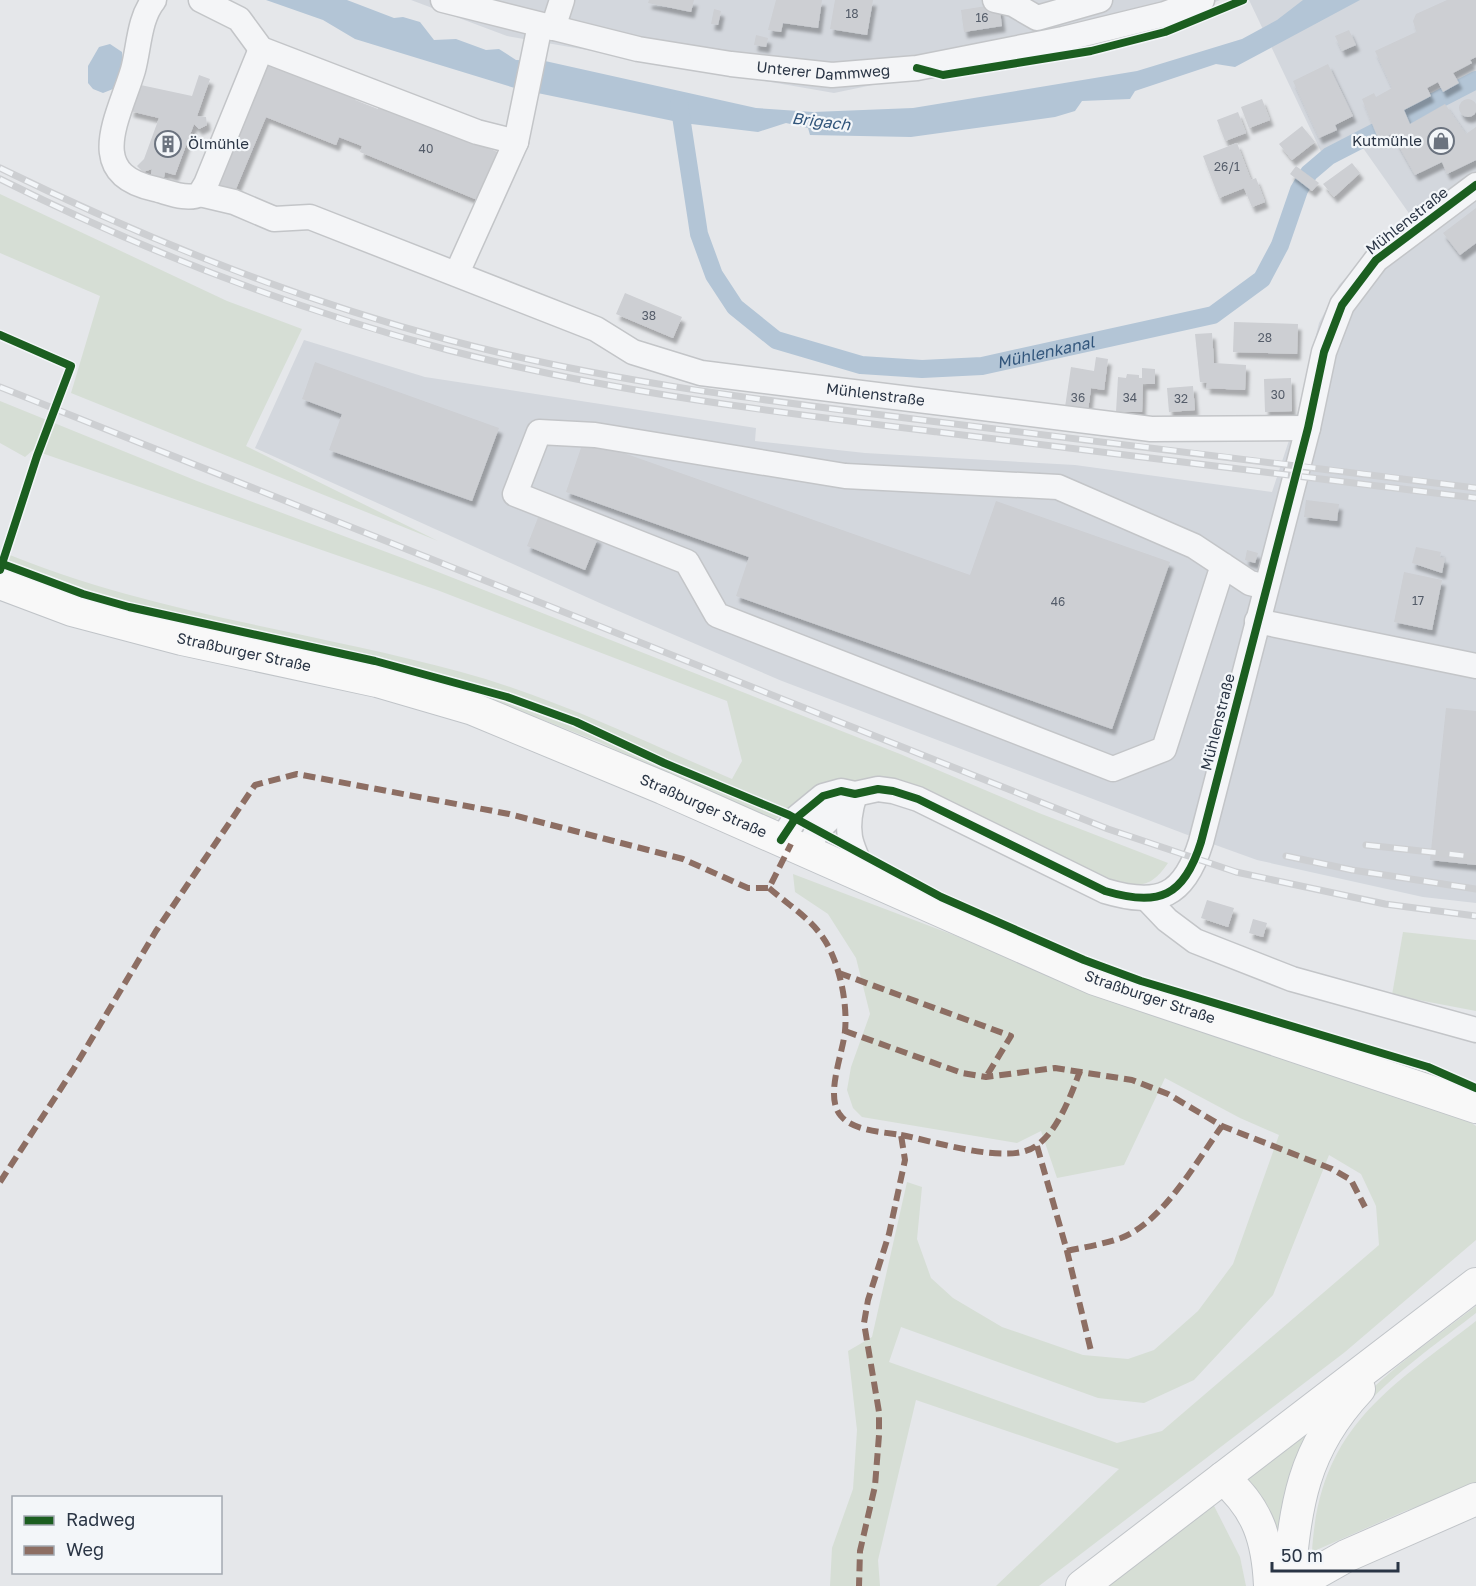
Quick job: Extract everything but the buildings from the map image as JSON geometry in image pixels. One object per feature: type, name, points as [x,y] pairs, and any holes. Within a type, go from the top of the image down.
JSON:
[{"type":"main road","name":"Straßburger Straße","points":[[0,583],[72,610],[182,639],[377,681],[473,709],[531,731],[1095,979],[1470,1107]]},
{"type":"main road","points":[[1082,1586],[1476,1284]]},
{"type":"main road","points":[[1288,1586],[1296,1512],[1312,1459],[1337,1415],[1416,1330]]},
{"type":"main road","points":[[1223,1478],[1226,1502],[1240,1527],[1263,1586]]},
{"type":"main road","points":[[1223,1478],[1243,1495],[1252,1510],[1266,1545],[1270,1586]]},
{"type":"main road","points":[[1293,1586],[1346,1556],[1476,1499]]},
{"type":"street","name":"Mühlenstraße","points":[[154,0],[144,24],[133,71],[116,114],[112,137],[113,159],[123,176],[136,185],[183,196],[200,194],[234,202],[274,219],[310,217],[596,329],[633,352],[701,373],[1151,429],[1308,428]]},
{"type":"street","points":[[201,0],[239,19],[261,49],[477,132],[516,142]]},
{"type":"street","name":"Unterer Dammweg","points":[[443,0],[543,31],[638,50],[752,67],[832,75],[917,68],[1063,39],[1165,14],[1202,0]]},
{"type":"street","points":[[457,273],[516,142],[522,109],[543,31],[562,0]]},
{"type":"street","points":[[995,0],[1014,4],[1037,18],[1100,0]]},
{"type":"street","points":[[200,194],[261,49]]},
{"type":"street","name":"Mühlenstraße","points":[[1148,900],[1174,890],[1190,873],[1196,860],[1308,428],[1324,352],[1342,305],[1357,282],[1376,260],[1476,185]]},
{"type":"street","points":[[1223,565],[1164,749],[1113,769],[717,615],[687,562],[514,494],[538,432],[595,435],[845,476],[1058,487],[1194,546],[1223,565],[1250,583],[1266,587]]},
{"type":"street","points":[[1257,621],[1476,666]]},
{"type":"street","points":[[793,845],[795,819],[823,796],[842,791],[855,794],[878,789],[918,799],[1105,891],[1131,899],[1148,900],[1167,920],[1195,941],[1292,979],[1476,1030]]},
{"type":"street","points":[[855,794],[847,818],[851,848],[867,879]]},
{"type":"shaded area","points":[[411,0],[1220,0],[1161,25],[834,93],[507,36]]},
{"type":"shaded area","points":[[1249,0],[1476,0],[1476,903],[1423,897],[1257,860],[1185,834],[782,681],[602,604],[255,448],[304,340],[425,377],[756,428],[755,441],[865,453],[1075,465],[1272,492],[1296,419],[1319,323],[1339,285],[1367,255],[1413,219],[1363,148],[1327,164]]},
{"type":"shaded area","points":[[0,194],[227,301],[302,329],[246,446],[438,541],[71,393],[100,296],[0,253]]},
{"type":"shaded area","points":[[0,401],[197,481],[405,559],[900,754],[1039,813],[1168,863],[1156,877],[1144,884],[1130,885],[1112,882],[924,793],[810,799],[774,820],[765,820],[599,742],[510,707],[411,678],[124,614],[0,571],[0,551],[113,590],[228,619],[403,657],[496,682],[564,707],[732,779],[742,761],[727,701],[437,590],[33,450],[25,457],[0,443]]},
{"type":"shaded area","points":[[793,874],[1183,1022],[1467,1120],[1476,1126],[1476,1240],[1345,1352],[1039,1586],[996,1586],[1119,1469],[916,1400],[878,1560],[880,1586],[830,1586],[832,1548],[853,1489],[857,1430],[848,1351],[872,1337],[907,1182],[922,1187],[917,1239],[931,1278],[953,1298],[1002,1327],[1083,1355],[1128,1359],[1154,1350],[1198,1311],[1233,1264],[1279,1135],[1240,1118],[1165,1078],[1124,1165],[1057,1178],[1041,1131],[1017,1143],[862,1117],[853,1108],[847,1090],[851,1067],[870,1014],[856,958],[828,914],[795,892]],"holes":[[[1329,1155],[1361,1174],[1376,1206],[1379,1245],[1162,1431],[1117,1443],[889,1362],[901,1327],[1098,1398],[1144,1403],[1194,1380],[1273,1295]]]},
{"type":"shaded area","points":[[1403,932],[1476,940],[1476,1011],[1392,995]]},
{"type":"shaded area","points":[[1476,1306],[1476,1313],[1422,1354],[1373,1398],[1333,1448],[1319,1478],[1309,1512],[1306,1558],[1300,1562],[1304,1514],[1314,1474],[1330,1440],[1352,1410],[1378,1384]]},
{"type":"shaded area","points":[[1476,1321],[1476,1486],[1405,1511],[1312,1552],[1317,1509],[1328,1473],[1344,1443],[1363,1416],[1414,1369]]},
{"type":"shaded area","points":[[1329,1411],[1285,1551],[1245,1478]]},
{"type":"shaded area","points":[[1209,1496],[1240,1557],[1246,1586],[1093,1586]]},
{"type":"water","name":"Brigach","points":[[266,0],[347,0],[394,18],[403,17],[420,22],[434,40],[456,39],[486,50],[499,49],[516,60],[545,61],[756,108],[813,112],[913,108],[1137,71],[1242,39],[1277,20],[1303,0],[1360,0],[1235,67],[1216,64],[1135,91],[1130,99],[1082,101],[1075,111],[1055,117],[911,137],[810,135],[808,128],[786,123],[758,132],[683,123],[518,89],[355,39],[323,20]]},
{"type":"water","points":[[110,44],[122,52],[123,64],[113,89],[103,93],[93,89],[88,83],[88,66],[99,47]]},
{"type":"waterway","name":"Mühlenkanal","points":[[679,103],[699,234],[714,275],[735,307],[776,340],[861,365],[922,369],[982,366],[1213,315],[1262,279],[1280,245],[1299,190],[1309,173],[1329,156],[1476,80]]},
{"type":"railway","points":[[0,168],[165,243],[277,286],[391,323],[508,355],[628,379],[748,398],[1476,488]]},
{"type":"railway","points":[[0,179],[164,254],[276,297],[390,334],[569,378],[753,408],[1476,498]]},
{"type":"railway","points":[[0,387],[1108,829],[1236,872],[1385,904],[1476,916]]},
{"type":"railway","points":[[1366,845],[1476,857]]},
{"type":"railway","points":[[1286,856],[1352,870],[1476,889]]},
{"type":"marked path","points":[[0,1182],[73,1070],[156,931],[255,785],[297,774],[509,814],[683,859],[748,888],[769,888],[791,844]]},
{"type":"marked path","points":[[769,888],[818,931],[831,952],[840,978],[846,1019],[834,1087],[836,1108],[841,1116],[853,1125],[901,1135],[905,1160],[889,1234],[868,1300],[864,1323],[879,1412],[879,1435],[875,1486],[860,1551],[859,1586]]},
{"type":"marked path","points":[[839,973],[1011,1036],[986,1077]]},
{"type":"marked path","points":[[845,1031],[962,1073],[986,1077],[1055,1068],[1132,1080],[1168,1094],[1222,1126],[1332,1169],[1351,1180],[1365,1207]]},
{"type":"marked path","points":[[901,1135],[990,1153],[1024,1152],[1036,1146],[1051,1131],[1063,1112],[1080,1071]]},
{"type":"marked path","points":[[1067,1251],[1121,1238],[1151,1219],[1178,1190],[1222,1126]]},
{"type":"marked path","points":[[1037,1146],[1067,1251],[1091,1351]]},
{"type":"cycle path","points":[[917,68],[943,75],[1091,51],[1165,32],[1243,0]]},
{"type":"cycle path","points":[[781,840],[795,819],[823,796],[841,791],[855,794],[878,789],[918,799],[1105,891],[1140,898],[1155,897],[1177,886],[1194,861],[1201,842],[1308,428],[1324,352],[1342,305],[1376,260],[1476,185]]},
{"type":"cycle path","points":[[0,335],[71,366],[37,456],[0,570]]},
{"type":"cycle path","points":[[0,563],[83,594],[129,607],[375,661],[507,697],[576,722],[664,763],[789,815],[941,897],[1084,960],[1141,981],[1428,1067],[1476,1088]]},
{"type":"place","name":"Kutmühle","points":[[1441,141]]},
{"type":"place","name":"Ölmühle","points":[[168,144]]}]
